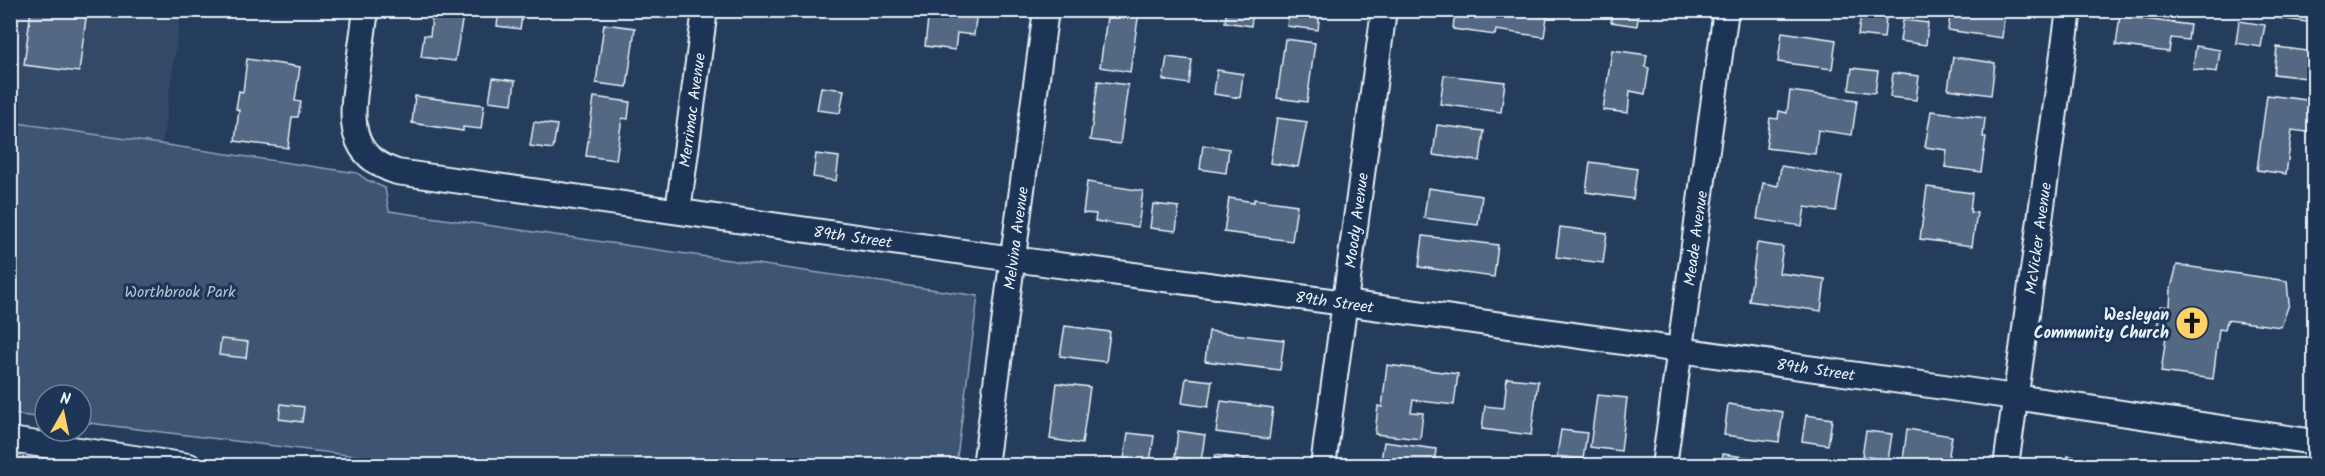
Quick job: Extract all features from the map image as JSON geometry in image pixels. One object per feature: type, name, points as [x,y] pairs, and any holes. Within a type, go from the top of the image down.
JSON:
[{"type":"street","name":"89th Street","points":[[366,10],[352,119],[355,133],[362,147],[377,163],[397,172],[2015,396],[2314,442]]},
{"type":"street","name":"Merrimac Avenue","points":[[678,211],[705,10]]},
{"type":"street","name":"Melvina Avenue","points":[[985,465],[1046,10]]},
{"type":"street","name":"Moody Avenue","points":[[1323,465],[1384,10]]},
{"type":"street","name":"Meade Avenue","points":[[1664,465],[1725,10]]},
{"type":"street","name":"McVicker Avenue","points":[[2006,465],[2069,10]]},
{"type":"street","points":[[10,440],[189,465]]},
{"type":"shaded area","points":[[10,11],[181,11],[162,145],[11,122]]},
{"type":"green space","name":"Worthbrook Park","points":[[11,122],[357,173],[385,188],[389,211],[978,296],[956,465],[437,466],[93,423],[93,383],[33,383],[33,417],[11,414]]},
{"type":"building","points":[[31,10],[87,10],[79,72],[24,65]]},
{"type":"building","points":[[433,10],[464,10],[455,61],[421,57],[424,35],[430,36]]},
{"type":"building","points":[[499,10],[523,10],[520,29],[497,26]]},
{"type":"building","points":[[929,10],[977,10],[974,35],[957,33],[955,50],[925,46]]},
{"type":"building","points":[[1108,10],[1139,12],[1130,72],[1100,67]]},
{"type":"building","points":[[1227,10],[1253,10],[1251,26],[1225,22]]},
{"type":"building","points":[[1289,10],[1320,10],[1318,30],[1287,26]]},
{"type":"building","points":[[1455,10],[1548,10],[1544,37],[1496,30],[1495,35],[1453,29]]},
{"type":"building","points":[[1613,10],[1639,10],[1637,26],[1611,22]]},
{"type":"building","points":[[1806,10],[1839,10],[1839,15]]},
{"type":"building","points":[[1951,10],[2005,10],[2002,38],[1948,30]]},
{"type":"building","points":[[2279,10],[2314,10],[2314,23],[2278,18]]},
{"type":"building","points":[[1861,14],[1886,17],[1884,38],[1858,35]]},
{"type":"building","points":[[2120,16],[2190,25],[2188,40],[2171,38],[2169,52],[2116,45]]},
{"type":"building","points":[[1903,20],[1928,23],[1926,45],[1900,41]]},
{"type":"building","points":[[2239,21],[2265,25],[2261,47],[2236,43]]},
{"type":"building","points":[[604,24],[635,28],[627,87],[596,83]]},
{"type":"building","points":[[1782,32],[1836,40],[1832,69],[1778,62]]},
{"type":"building","points":[[1285,39],[1315,43],[1307,102],[1277,98]]},
{"type":"building","points":[[2196,46],[2220,50],[2217,72],[2193,69]]},
{"type":"building","points":[[2277,47],[2314,52],[2314,79],[2274,74]]},
{"type":"building","points":[[1612,50],[1647,55],[1645,67],[1649,68],[1645,94],[1630,91],[1628,113],[1603,110]]},
{"type":"building","points":[[1167,57],[1192,60],[1189,84],[1163,80]]},
{"type":"building","points":[[1953,57],[1995,63],[1991,95],[1948,89]]},
{"type":"building","points":[[247,59],[300,67],[295,101],[301,102],[298,117],[292,117],[288,148],[235,141],[239,110],[236,109],[239,91],[243,92]]},
{"type":"building","points":[[1852,68],[1878,71],[1875,93],[1849,90]]},
{"type":"building","points":[[1217,70],[1243,74],[1240,98],[1214,94]]},
{"type":"building","points":[[1893,73],[1919,76],[1916,100],[1890,97]]},
{"type":"building","points":[[1444,75],[1505,82],[1501,112],[1440,104]]},
{"type":"building","points":[[493,78],[515,81],[512,104],[489,101]]},
{"type":"building","points":[[1098,81],[1128,85],[1120,144],[1090,140]]},
{"type":"building","points":[[821,87],[844,90],[840,113],[817,110]]},
{"type":"building","points":[[1790,91],[1857,100],[1852,135],[1818,130],[1815,154],[1766,148],[1770,118],[1778,119],[1779,111],[1787,113]]},
{"type":"building","points":[[2267,95],[2314,101],[2314,133],[2292,130],[2286,174],[2257,170]]},
{"type":"building","points":[[415,96],[484,105],[481,129],[463,127],[463,131],[412,123]]},
{"type":"building","points":[[594,97],[630,102],[628,119],[622,118],[616,160],[586,156]]},
{"type":"building","points":[[1931,111],[1985,118],[1983,137],[1986,137],[1981,172],[1945,167],[1947,150],[1925,147]]},
{"type":"building","points":[[1277,118],[1307,122],[1298,167],[1270,163]]},
{"type":"building","points":[[534,122],[557,125],[553,149],[530,146]]},
{"type":"building","points":[[1437,125],[1484,131],[1480,161],[1433,155]]},
{"type":"building","points":[[1203,145],[1229,149],[1226,173],[1200,169]]},
{"type":"building","points":[[816,154],[839,157],[836,181],[813,177]]},
{"type":"building","points":[[1590,162],[1637,169],[1633,199],[1586,192]]},
{"type":"building","points":[[1781,166],[1842,176],[1836,211],[1805,207],[1802,226],[1757,219],[1763,183],[1778,186]]},
{"type":"building","points":[[1087,182],[1143,191],[1138,227],[1095,221],[1096,214],[1083,213]]},
{"type":"building","points":[[1927,187],[1972,193],[1970,212],[1977,213],[1972,246],[1920,239]]},
{"type":"building","points":[[1428,188],[1482,196],[1478,225],[1424,218]]},
{"type":"building","points":[[1229,198],[1297,205],[1292,241],[1224,232]]},
{"type":"building","points":[[1153,204],[1179,207],[1176,231],[1150,228]]},
{"type":"building","points":[[1560,227],[1607,233],[1603,263],[1556,257]]},
{"type":"building","points":[[1423,236],[1498,245],[1494,277],[1419,267]]},
{"type":"building","points":[[1757,243],[1783,247],[1779,273],[1825,279],[1821,311],[1749,301]]},
{"type":"building","name":"Wesleyan Community Church","points":[[2177,265],[2287,281],[2289,304],[2281,327],[2227,320],[2225,330],[2219,329],[2213,379],[2161,372],[2167,329],[2157,328],[2160,306],[2170,307],[2171,288]]},
{"type":"building","points":[[1065,326],[1110,332],[1106,362],[1060,356]]},
{"type":"building","points":[[1209,331],[1284,340],[1280,370],[1205,361]]},
{"type":"building","points":[[221,339],[248,342],[246,358],[219,355]]},
{"type":"building","points":[[1387,365],[1458,374],[1454,405],[1413,400],[1411,412],[1423,413],[1420,439],[1375,434],[1378,406],[1382,407]]},
{"type":"building","points":[[1186,378],[1212,381],[1208,407],[1182,403]]},
{"type":"building","points":[[1507,378],[1538,381],[1531,435],[1482,429],[1485,406],[1504,408]]},
{"type":"building","points":[[1057,383],[1090,387],[1082,444],[1050,439]]},
{"type":"building","points":[[1597,395],[1627,398],[1621,451],[1590,447]]},
{"type":"building","points":[[1221,401],[1273,408],[1269,439],[1216,432]]},
{"type":"building","points":[[281,404],[304,407],[302,422],[279,419]]},
{"type":"building","points":[[1728,404],[1783,412],[1779,442],[1724,435]]},
{"type":"building","points":[[1806,415],[1832,419],[1828,445],[1802,441]]},
{"type":"building","points":[[1907,429],[1952,436],[1947,466],[1903,461]]},
{"type":"building","points":[[1561,430],[1587,433],[1583,459],[1557,456]]},
{"type":"building","points":[[1178,431],[1205,435],[1201,461],[1175,457]]},
{"type":"building","points":[[1866,431],[1892,434],[1888,460],[1862,456]]},
{"type":"building","points":[[1128,433],[1154,436],[1150,462],[1124,459]]},
{"type":"building","points":[[1384,442],[1436,449],[1434,466],[1380,466]]},
{"type":"building","points":[[1723,454],[1766,460],[1766,466],[1721,466]]},
{"type":"building","points":[[1215,455],[1268,463],[1267,466],[1214,466]]},
{"type":"building","points":[[2068,456],[2096,460],[2095,466],[2066,466]]},
{"type":"building","points":[[1124,461],[1150,465],[1123,466]]},
{"type":"place","name":"Wesleyan Community Church","points":[[2192,323]]}]
